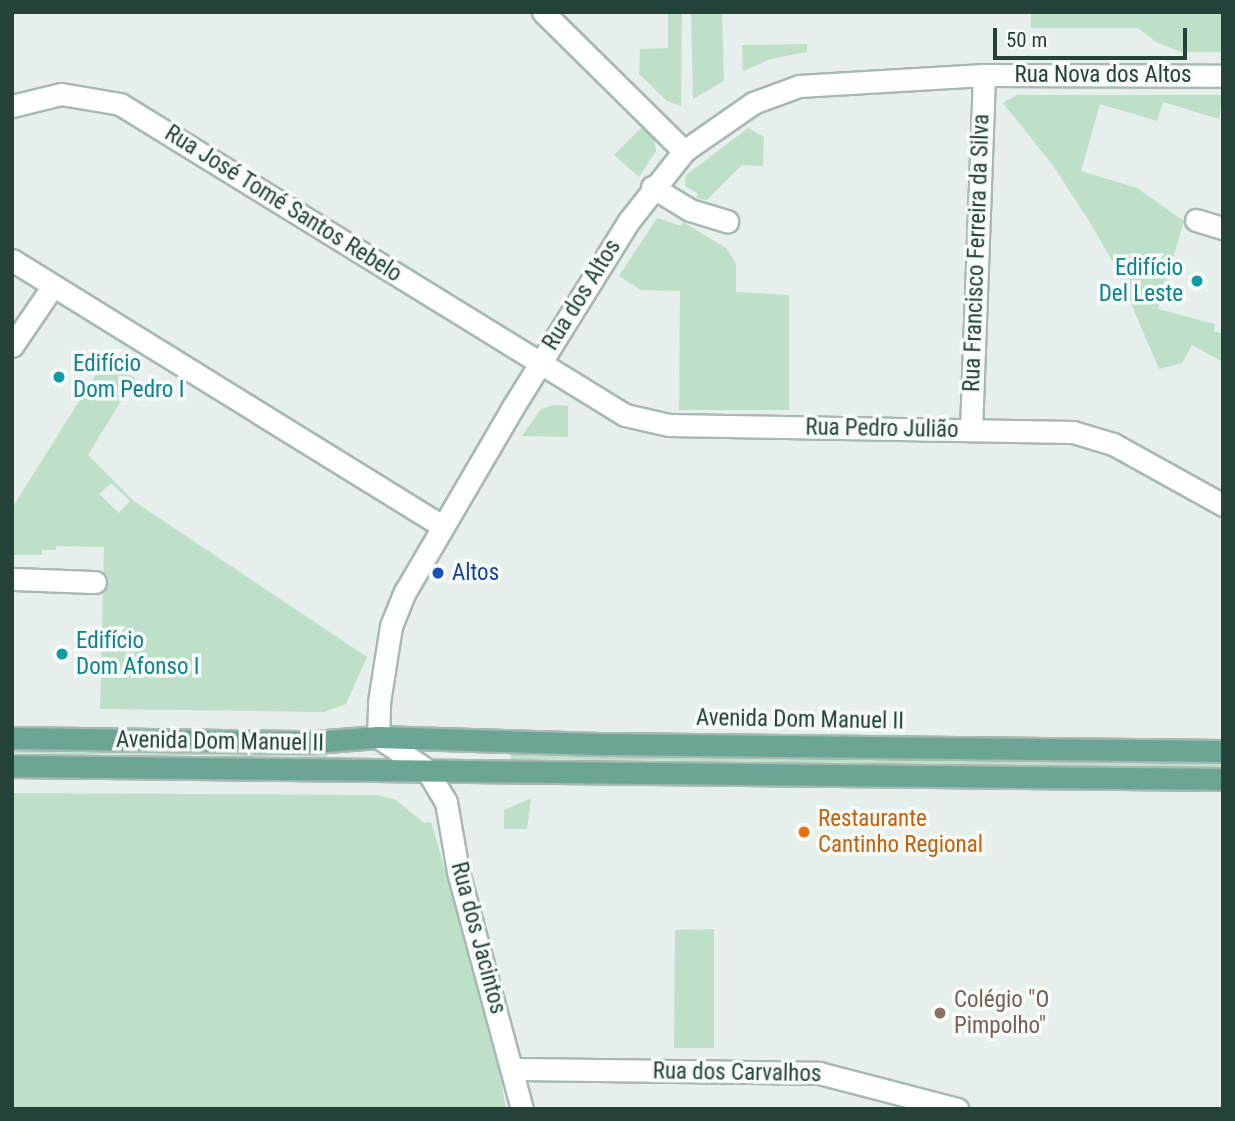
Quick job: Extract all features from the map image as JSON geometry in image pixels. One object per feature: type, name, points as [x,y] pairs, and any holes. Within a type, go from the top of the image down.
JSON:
[{"type":"main road","name":"Avenida Dom Manuel II","points":[[12,738],[323,742],[378,737],[607,744],[1223,751]]},
{"type":"main road","name":"Avenida Dom Manuel II","points":[[12,766],[1223,779]]},
{"type":"street","points":[[543,12],[684,151]]},
{"type":"street","name":"Rua dos Altos","points":[[378,737],[391,626],[442,526],[539,363],[652,187],[684,151],[753,103],[799,86],[984,75]]},
{"type":"street","name":"Rua Nova dos Altos","points":[[984,75],[1223,76]]},
{"type":"street","name":"Rua Francisco Ferreira da Silva","points":[[971,430],[984,75]]},
{"type":"street","name":"Rua José Tomé Santos Rebelo","points":[[12,106],[61,94],[120,104],[539,363]]},
{"type":"street","points":[[652,187],[690,210],[727,221]]},
{"type":"street","points":[[1196,220],[1223,228]]},
{"type":"street","points":[[12,260],[442,526]]},
{"type":"street","points":[[12,346],[53,286]]},
{"type":"street","name":"Rua Pedro Julião","points":[[539,363],[625,415],[647,422],[971,430],[1094,436],[1223,505]]},
{"type":"street","points":[[12,579],[95,582]]},
{"type":"street","points":[[378,737],[427,770]]},
{"type":"street","name":"Rua dos Jacintos","points":[[427,770],[446,802],[458,872],[522,1109]]},
{"type":"street","name":"Rua dos Carvalhos","points":[[512,1069],[819,1073],[957,1109]]},
{"type":"green space","points":[[668,12],[682,12],[681,106],[667,101],[639,74],[640,49],[668,48]]},
{"type":"green space","points":[[691,12],[722,12],[724,81],[693,99]]},
{"type":"green space","points":[[1031,12],[1223,12],[1223,52],[1181,52],[1156,42],[1138,28],[1031,28]]},
{"type":"green space","points":[[807,44],[807,52],[771,59],[743,71],[742,45]]},
{"type":"green space","points":[[1016,95],[1223,95],[1219,119],[1163,102],[1157,121],[1100,104],[1081,171],[1137,188],[1184,221],[1158,309],[1215,324],[1214,331],[1223,334],[1223,362],[1192,345],[1182,363],[1159,369],[1114,264],[1089,221],[1052,164],[1003,103]]},
{"type":"green space","points":[[642,127],[654,138],[656,151],[639,177],[614,155]]},
{"type":"green space","points":[[748,128],[764,137],[763,166],[742,165],[707,200],[696,198],[698,194],[685,186],[686,175]]},
{"type":"green space","points":[[657,218],[681,226],[683,222],[726,248],[736,264],[736,292],[789,295],[789,410],[679,410],[680,291],[641,290],[619,276]]},
{"type":"green space","points":[[105,360],[135,378],[88,455],[135,502],[367,657],[346,704],[324,712],[100,709],[104,547],[56,546],[56,550],[42,550],[42,555],[12,555],[12,508]],"holes":[[[111,483],[130,501],[119,513],[99,494]]]},
{"type":"green space","points":[[554,405],[568,406],[568,437],[522,436],[541,409]]},
{"type":"green space","points":[[12,746],[327,750],[327,757],[12,753]]},
{"type":"green space","points":[[511,752],[1223,760],[1223,767],[511,759]]},
{"type":"green space","points":[[12,793],[377,795],[396,800],[424,823],[431,822],[493,1032],[506,1109],[12,1109]]},
{"type":"green space","points":[[531,798],[527,829],[504,829],[504,810]]},
{"type":"green space","points":[[714,929],[714,1048],[674,1048],[675,930]]},
{"type":"place","name":"Edifício Del Leste","points":[[1197,281]]},
{"type":"place","name":"Edifício Dom Pedro I","points":[[59,377]]},
{"type":"place","name":"Altos","points":[[438,573]]},
{"type":"place","name":"Edifício Dom Afonso I","points":[[62,654]]},
{"type":"place","name":"Restaurante Cantinho Regional","points":[[804,832]]},
{"type":"place","name":"Colégio \"O Pimpolho\"","points":[[940,1013]]}]
